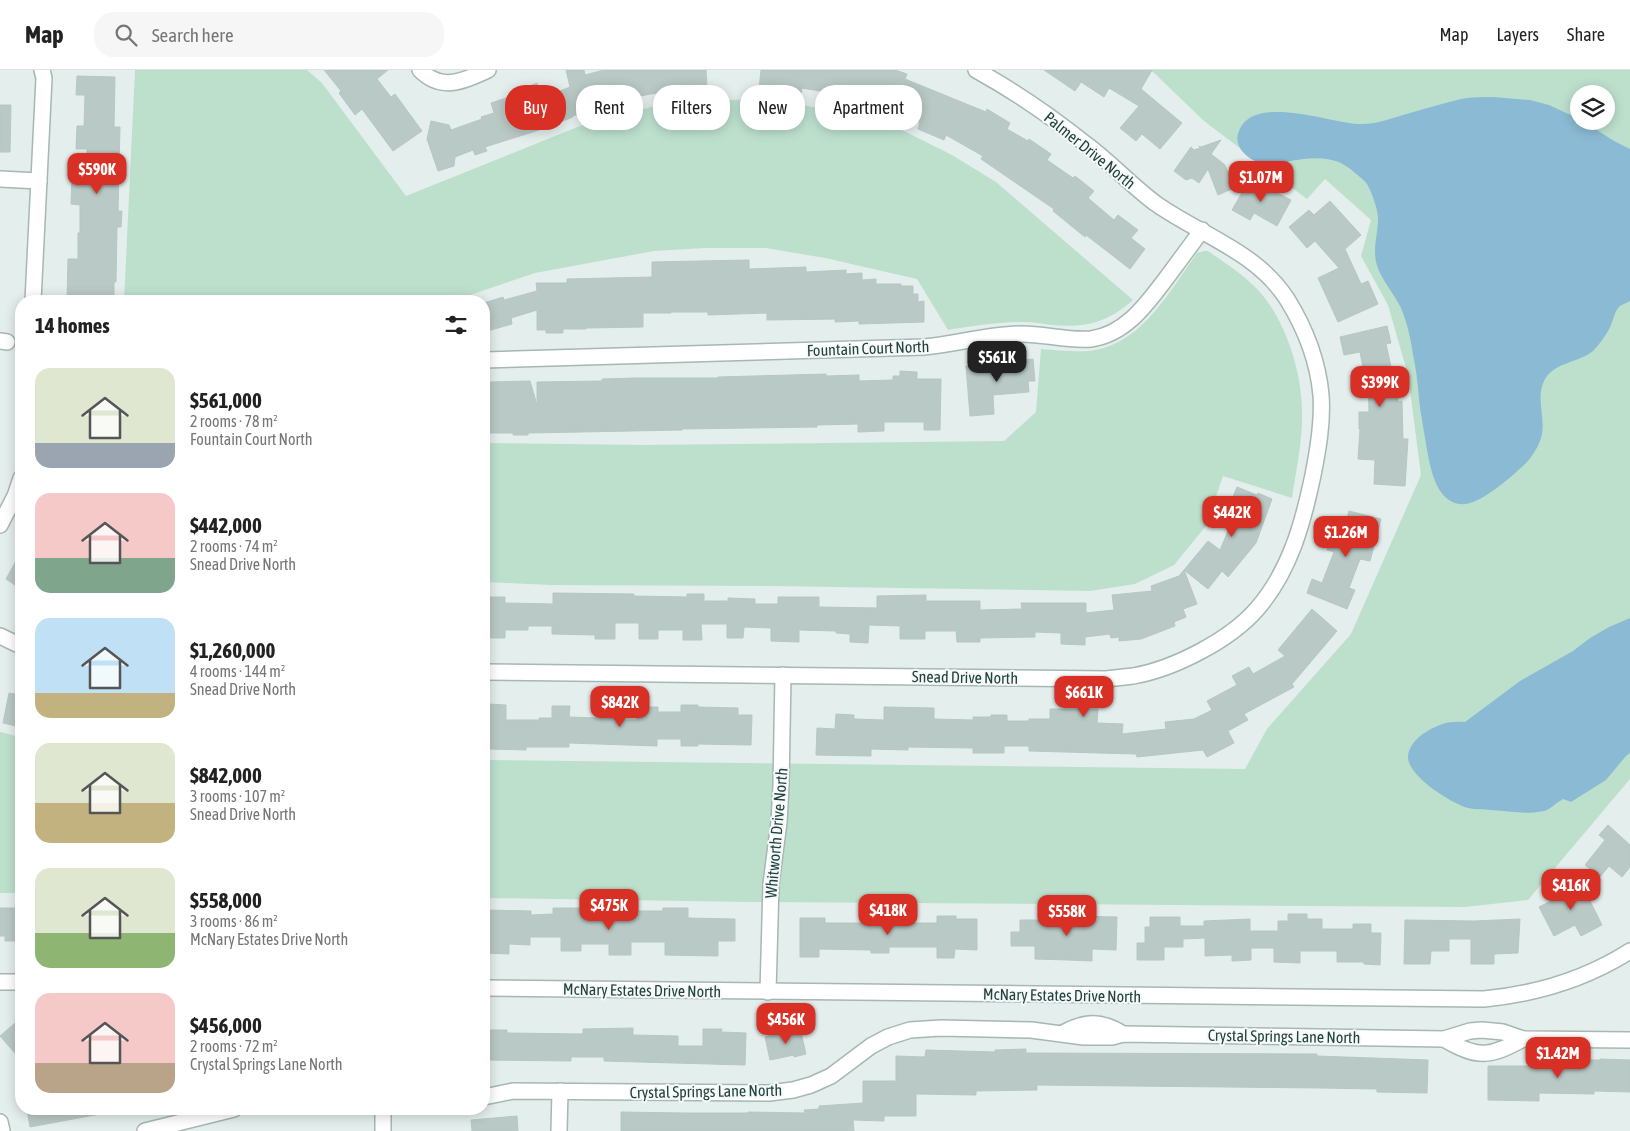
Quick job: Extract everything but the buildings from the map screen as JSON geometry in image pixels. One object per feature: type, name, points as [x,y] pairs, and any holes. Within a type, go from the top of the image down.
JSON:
[{"type":"street","points":[[33,295],[44,78],[42,70]]},
{"type":"street","points":[[420,70],[426,76],[440,82],[454,83],[488,70]]},
{"type":"street","name":"Palmer Drive North","points":[[976,70],[1010,89],[1055,119],[1157,204],[1202,230]]},
{"type":"street","points":[[0,179],[39,180]]},
{"type":"street","name":"Fountain Court North","points":[[490,360],[924,347],[1021,334],[1073,340],[1092,338],[1111,333],[1126,324],[1141,310],[1202,230]]},
{"type":"street","name":"Snead Drive North","points":[[490,672],[1106,679],[1134,676],[1192,657],[1232,632],[1256,610],[1274,586],[1287,563],[1298,538],[1317,458],[1321,396],[1312,351],[1287,299],[1270,278],[1245,256],[1202,230]]},
{"type":"street","points":[[0,524],[15,496]]},
{"type":"street","points":[[0,636],[15,643]]},
{"type":"street","name":"Whitworth Drive North","points":[[768,992],[771,884],[779,822],[781,786],[783,675]]},
{"type":"street","name":"McNary Estates Drive North","points":[[490,988],[1484,999],[1522,995],[1579,978],[1610,964],[1630,951]]},
{"type":"street","points":[[0,982],[15,982]]},
{"type":"street","name":"Crystal Springs Lane North","points":[[490,1096],[512,1091],[768,1093],[793,1090],[811,1085],[831,1076],[871,1046],[888,1037],[910,1030],[942,1028],[1031,1030],[1084,1037],[1112,1037],[1122,1034],[1444,1038],[1482,1030],[1503,1032],[1523,1039],[1630,1040]]},
{"type":"street","name":"Crystal Springs Lane North","points":[[1444,1038],[1459,1048],[1476,1053],[1491,1054],[1506,1049],[1523,1039]]},
{"type":"street","points":[[559,1131],[560,1091]]},
{"type":"street","points":[[145,1131],[170,1128],[214,1115]]},
{"type":"street","points":[[383,1115],[383,1131]]},
{"type":"street","points":[[0,1122],[2,1131]]},
{"type":"green space","points":[[135,70],[307,70],[322,83],[406,196],[576,128],[576,130],[643,130],[643,109],[653,106],[653,130],[730,130],[730,100],[740,100],[740,130],[805,130],[805,105],[815,108],[815,130],[901,130],[952,155],[996,182],[1133,300],[1105,319],[1074,326],[1015,322],[948,330],[917,279],[825,258],[766,248],[705,248],[654,251],[535,273],[470,295],[124,295]]},
{"type":"green space","points":[[1151,70],[1630,70],[1630,779],[1528,900],[1465,907],[750,902],[490,898],[490,760],[1245,769],[1267,729],[1351,634],[1421,475],[1408,375],[1388,305],[1361,256],[1371,220],[1325,179],[1307,199],[1204,121]]},
{"type":"green space","points":[[1208,251],[1231,267],[1258,290],[1280,322],[1292,351],[1299,382],[1302,422],[1292,498],[1223,476],[1206,526],[1174,565],[1135,584],[1090,591],[551,585],[490,582],[490,443],[642,445],[1004,441],[1036,412],[1041,349],[1088,351],[1107,347],[1123,339],[1152,315],[1197,253]]},
{"type":"green space","points":[[0,732],[15,736],[15,893],[0,893]]},
{"type":"water","points":[[1473,97],[1530,100],[1549,105],[1570,115],[1570,130],[1597,130],[1630,149],[1630,301],[1618,308],[1607,332],[1593,351],[1553,370],[1544,381],[1541,394],[1542,434],[1530,459],[1490,493],[1466,504],[1456,503],[1447,499],[1441,492],[1432,473],[1420,408],[1416,368],[1407,325],[1401,308],[1376,262],[1378,215],[1367,184],[1348,167],[1333,160],[1317,158],[1270,165],[1258,162],[1243,152],[1237,137],[1247,120],[1259,114],[1275,112],[1292,113],[1365,124],[1384,121]]},
{"type":"water","points":[[1630,618],[1630,753],[1606,780],[1571,802],[1563,799],[1546,811],[1531,813],[1468,808],[1442,795],[1416,774],[1408,759],[1408,755],[1413,743],[1423,734],[1445,723],[1465,722],[1520,681],[1573,651],[1609,627]]}]
